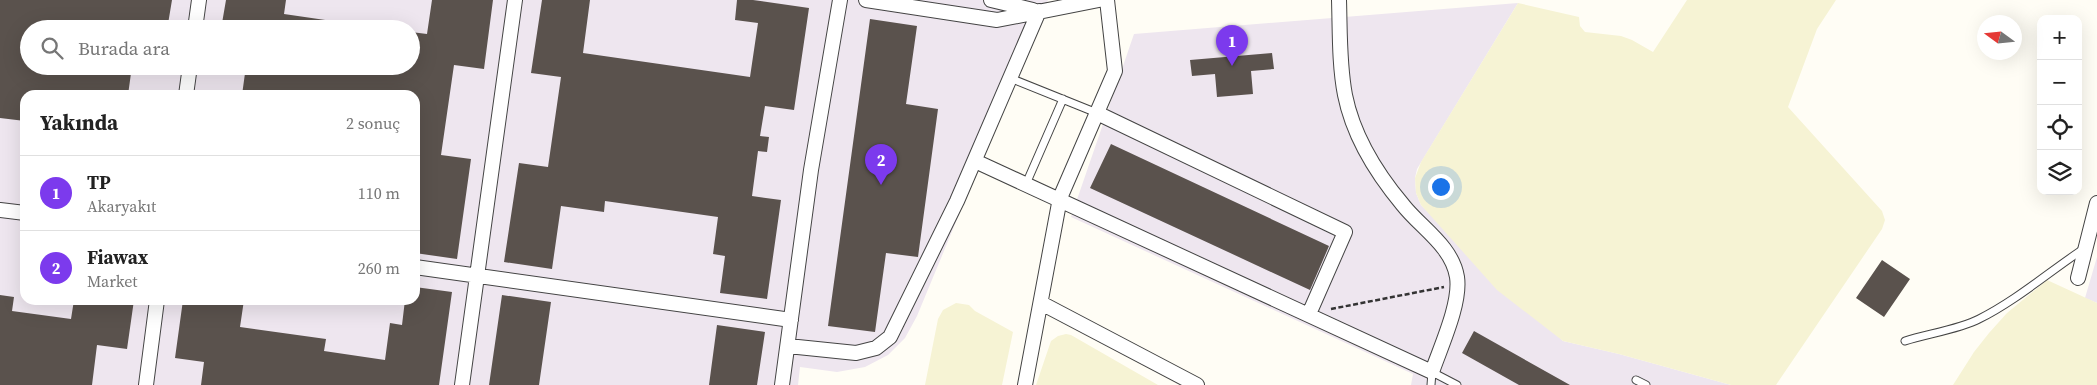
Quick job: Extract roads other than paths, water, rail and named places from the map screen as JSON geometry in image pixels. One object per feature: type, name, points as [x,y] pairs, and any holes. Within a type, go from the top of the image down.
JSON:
[{"type":"street","points":[[196,20],[199,0]]},
{"type":"street","points":[[462,385],[515,0]]},
{"type":"street","points":[[782,385],[811,170],[840,0]]},
{"type":"street","points":[[866,0],[997,20],[1099,0]]},
{"type":"street","points":[[990,0],[1039,12]]},
{"type":"street","points":[[1025,385],[1060,198],[1115,71],[1107,0]]},
{"type":"street","points":[[975,161],[1060,198],[1309,314],[1432,378],[1455,302],[1457,284],[1453,264],[1448,254],[1403,205],[1386,183],[1363,145],[1354,125],[1343,80],[1339,0]]},
{"type":"street","points":[[788,346],[856,353],[876,348],[890,338],[953,210],[1039,12]]},
{"type":"street","points":[[187,90],[189,75]]},
{"type":"street","points":[[1097,113],[1345,232],[1309,314]]},
{"type":"street","points":[[2078,278],[2097,203]]},
{"type":"street","points":[[0,210],[20,212]]},
{"type":"street","points":[[420,268],[791,320]]},
{"type":"street","points":[[1040,303],[1197,385]]},
{"type":"street","points":[[146,385],[156,305]]},
{"type":"lane","points":[[1010,78],[1097,113]]},
{"type":"lane","points":[[1026,184],[1063,99]]},
{"type":"lane","points":[[1905,341],[1977,320],[2007,303],[2086,248]]},
{"type":"lane","points":[[1432,378],[1457,385]]},
{"type":"lane","points":[[1636,380],[1646,385]]},
{"type":"place","name":"TP","points":[[1232,66]]},
{"type":"place","name":"Fiawax","points":[[881,185]]}]
